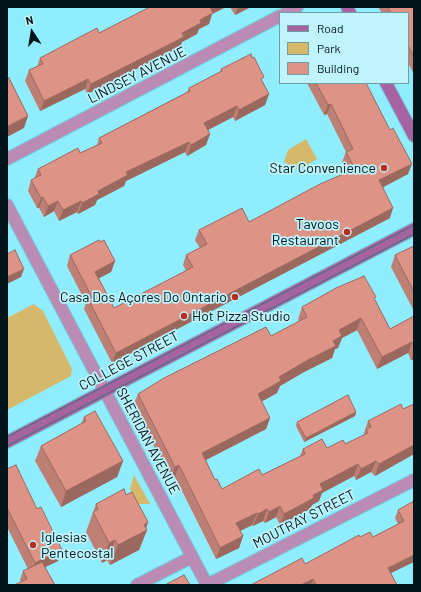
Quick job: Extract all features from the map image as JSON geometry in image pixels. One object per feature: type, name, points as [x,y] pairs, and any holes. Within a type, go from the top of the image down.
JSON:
[{"type":"main road","points":[[387,84],[414,136]]},
{"type":"main road","name":"COLLEGE STREET","points":[[7,442],[414,229]]},
{"type":"street","points":[[288,12],[297,7]]},
{"type":"street","name":"LINDSEY AVENUE","points":[[7,159],[279,17]]},
{"type":"street","name":"SHERIDAN AVENUE","points":[[7,205],[207,585]]},
{"type":"street","name":"MOUTRAY STREET","points":[[207,585],[414,480]]},
{"type":"street","points":[[137,585],[192,557]]},
{"type":"green space","points":[[306,139],[317,159],[298,170],[284,162],[288,150]]},
{"type":"green space","points":[[34,304],[43,311],[72,369],[71,376],[7,410],[7,318]]},
{"type":"green space","points":[[134,475],[150,504],[138,504],[130,489]]},
{"type":"building","points":[[150,7],[210,7],[213,13],[200,20],[201,23],[182,33],[184,37],[91,84],[88,79],[44,101],[29,70],[43,64],[40,58],[97,28],[99,33]]},
{"type":"building","points":[[388,7],[414,7],[414,57],[409,47],[409,12],[390,12]]},
{"type":"building","points":[[251,54],[264,77],[261,79],[269,94],[239,110],[237,106],[204,123],[210,134],[191,145],[189,142],[126,172],[128,175],[98,191],[99,194],[82,203],[81,201],[63,210],[58,201],[48,206],[43,197],[41,198],[31,180],[41,175],[38,169],[78,148],[80,153],[102,143],[99,138],[190,91],[189,88],[222,71],[221,69]]},
{"type":"building","points":[[9,78],[28,116],[8,126],[7,79]]},
{"type":"building","points":[[317,84],[367,84],[390,130],[393,128],[412,164],[379,180],[393,208],[116,353],[88,299],[92,297],[70,255],[99,240],[100,242],[104,240],[115,261],[95,272],[114,308],[193,267],[186,255],[207,244],[199,230],[242,208],[249,222],[320,184],[355,169],[346,152],[353,149],[331,104],[328,105]]},
{"type":"building","points":[[414,246],[414,292],[395,255]]},
{"type":"building","points":[[15,250],[24,269],[7,277],[7,254]]},
{"type":"building","points":[[364,276],[376,297],[374,298],[390,329],[414,316],[414,346],[412,342],[382,357],[361,318],[339,330],[342,336],[333,341],[336,346],[279,377],[281,381],[258,394],[270,418],[202,453],[215,480],[217,479],[222,489],[259,469],[262,475],[305,454],[303,449],[322,439],[327,448],[343,440],[345,444],[368,433],[366,429],[371,427],[368,421],[401,404],[403,409],[414,404],[414,445],[379,464],[376,461],[361,469],[358,464],[320,484],[323,490],[313,495],[314,498],[284,514],[280,506],[269,512],[267,509],[236,523],[243,536],[220,548],[179,465],[175,467],[138,394],[164,378],[266,327],[271,336],[307,317],[302,307],[336,288]]},
{"type":"building","points":[[348,395],[356,412],[306,438],[297,422]]},
{"type":"building","points":[[95,411],[123,461],[66,491],[41,446],[86,421],[84,417]]},
{"type":"building","points":[[16,465],[37,509],[41,507],[62,550],[35,563],[7,508],[7,469]]},
{"type":"building","points":[[124,489],[126,495],[132,492],[148,522],[144,525],[147,530],[118,545],[115,540],[109,543],[93,512],[98,509],[96,504]]},
{"type":"building","points":[[414,501],[414,555],[388,568],[397,585],[316,585],[313,579],[301,585],[251,585],[302,558],[305,564],[359,535],[360,537],[370,532],[373,537],[404,521],[398,510]]},
{"type":"building","points":[[42,562],[55,585],[14,585],[27,579],[23,571]]},
{"type":"building","points":[[184,575],[190,585],[165,585]]},
{"type":"tram line","points":[[7,437],[414,225]]},
{"type":"tram line","points":[[7,446],[414,234]]},
{"type":"place","name":"Star Convenience","points":[[384,168]]},
{"type":"place","name":"Tavoos Restaurant","points":[[347,232]]},
{"type":"place","name":"Casa Dos Açores Do Ontario","points":[[235,297]]},
{"type":"place","name":"Hot Pizza Studio","points":[[184,316]]},
{"type":"place","name":"Iglesias Pentecostal","points":[[33,545]]}]
